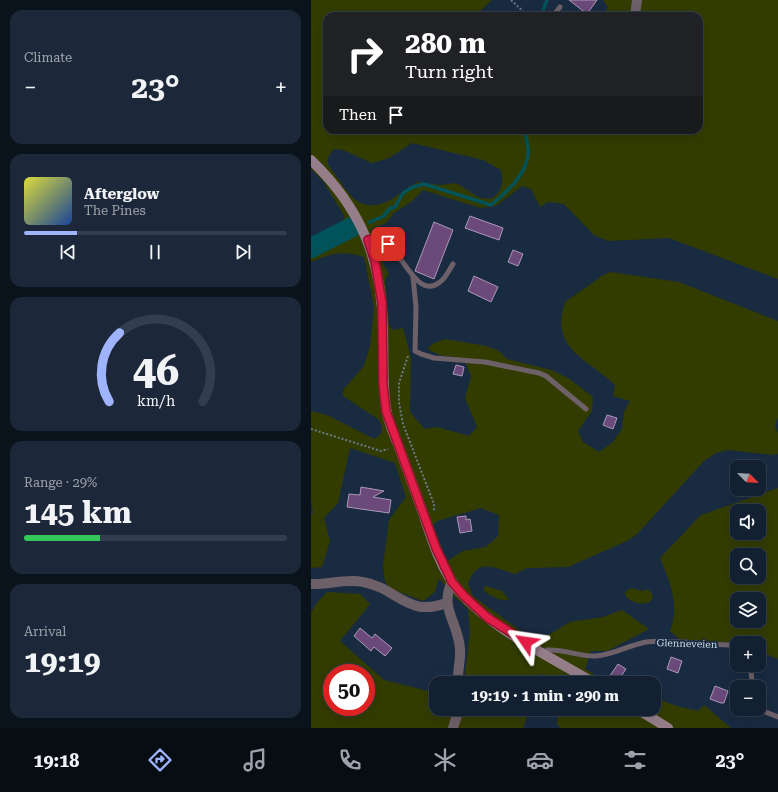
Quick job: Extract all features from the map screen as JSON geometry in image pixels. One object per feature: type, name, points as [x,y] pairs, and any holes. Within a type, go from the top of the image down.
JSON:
[{"type":"main road","points":[[311,160],[335,186],[352,208],[368,240],[375,261],[381,293],[383,384],[386,411],[442,564],[452,582],[475,608],[517,637],[582,676]]},
{"type":"main road","points":[[648,716],[668,728]]},
{"type":"street","points":[[636,12],[637,0]]},
{"type":"street","points":[[311,584],[362,582],[372,584],[404,602],[421,608],[435,608],[446,603]]},
{"type":"street","points":[[452,582],[446,603],[458,634],[460,655],[458,676]]},
{"type":"street","points":[[453,728],[457,716]]},
{"type":"lane","points":[[556,12],[560,7]]},
{"type":"lane","points":[[368,240],[377,238],[388,244],[413,277],[427,285],[436,285],[443,279],[453,264]]},
{"type":"lane","points":[[413,277],[416,307],[415,351],[434,358],[485,362],[539,373],[546,376],[586,409]]},
{"type":"lane","name":"Glenneveien","points":[[545,653],[547,650],[561,649],[581,655],[595,656],[607,654],[625,647],[655,642],[730,646]]},
{"type":"lane","points":[[766,712],[778,717]]},
{"type":"path","points":[[511,0],[524,12]]},
{"type":"path","points":[[415,351],[409,355],[406,361],[399,383],[398,394],[403,424],[433,504],[433,521],[429,529]]},
{"type":"path","points":[[311,430],[381,451],[398,445]]},
{"type":"green space","points":[[311,0],[492,0],[479,12],[323,12],[323,134],[703,134],[703,12],[605,12],[608,8],[603,0],[778,0],[778,279],[669,238],[608,241],[594,235],[564,204],[548,202],[540,207],[531,189],[522,186],[496,206],[480,208],[423,190],[411,202],[394,213],[386,223],[371,229],[381,258],[389,274],[385,280],[389,325],[393,330],[403,328],[411,358],[410,412],[425,429],[437,427],[469,436],[477,427],[465,398],[471,376],[464,359],[439,355],[427,349],[434,343],[445,339],[486,346],[499,351],[507,359],[551,370],[568,378],[593,397],[592,411],[578,431],[583,442],[599,452],[613,442],[622,429],[624,412],[630,401],[613,396],[615,385],[574,351],[567,342],[562,331],[561,318],[565,302],[610,272],[679,282],[778,321],[778,417],[775,426],[778,433],[778,454],[772,455],[728,450],[716,453],[704,461],[639,532],[629,540],[568,567],[527,568],[515,574],[493,567],[481,567],[476,570],[472,576],[468,584],[473,596],[529,637],[545,637],[570,622],[603,617],[622,610],[649,629],[607,651],[591,651],[585,669],[597,676],[549,676],[541,674],[540,676],[465,676],[470,632],[468,609],[454,596],[439,578],[435,592],[423,601],[391,589],[385,582],[383,566],[389,520],[406,497],[395,463],[350,448],[338,503],[324,518],[330,541],[322,567],[311,568],[311,514],[313,514],[311,498],[311,411],[327,415],[374,439],[380,435],[382,430],[378,419],[343,396],[343,390],[364,366],[370,346],[374,307],[364,257],[343,253],[325,256],[311,262],[311,240],[336,229],[345,217],[323,181],[311,169]],"holes":[[[412,143],[483,160],[501,170],[502,183],[500,190],[491,199],[480,198],[456,183],[440,185],[418,182],[386,202],[368,205],[356,200],[344,187],[328,165],[328,157],[334,149],[343,150],[372,163],[389,158]],[[481,508],[499,515],[498,536],[486,547],[463,551],[447,561],[433,525],[437,521]]]},
{"type":"green space","points":[[778,488],[778,659],[766,654],[766,636],[730,636],[730,642],[679,639],[670,631],[674,612],[673,594],[660,558],[701,515],[730,505],[730,540],[766,540],[766,504],[732,504],[755,496],[766,496],[766,492]]},
{"type":"green space","points":[[486,586],[502,591],[509,599],[503,600],[491,596],[483,589]]},
{"type":"green space","points":[[631,588],[643,591],[647,589],[651,592],[653,597],[650,602],[647,603],[631,601],[626,597],[625,593]]},
{"type":"green space","points":[[327,592],[360,594],[370,604],[340,641],[366,664],[323,664],[323,716],[375,716],[375,672],[384,680],[429,691],[429,716],[527,716],[523,728],[311,728],[311,614],[315,605]]},
{"type":"green space","points":[[661,700],[676,706],[698,711],[704,705],[731,728],[561,728],[557,724],[558,716],[661,716]]},
{"type":"building","points":[[569,0],[597,0],[588,12],[584,12]]},
{"type":"building","points":[[470,216],[503,228],[499,240],[465,228]]},
{"type":"building","points":[[434,222],[453,230],[434,279],[415,271]]},
{"type":"building","points":[[513,250],[523,254],[518,266],[508,262]]},
{"type":"building","points":[[474,276],[498,287],[491,302],[468,291]]},
{"type":"building","points":[[456,365],[464,367],[462,376],[453,374]]},
{"type":"building","points":[[607,415],[617,418],[613,429],[603,425]]},
{"type":"building","points":[[361,487],[384,491],[373,497],[391,500],[389,513],[347,507],[349,494],[360,495]]},
{"type":"building","points":[[466,516],[466,520],[470,519],[472,531],[460,533],[457,517]]},
{"type":"building","points":[[360,628],[372,638],[375,634],[392,648],[385,656],[374,647],[371,651],[354,636]]},
{"type":"building","points":[[671,657],[682,661],[678,673],[667,669]]},
{"type":"building","points":[[618,664],[626,669],[621,676],[610,676]]},
{"type":"building","points":[[715,686],[728,691],[724,703],[710,699]]},
{"type":"waterway","points":[[542,12],[547,0]]},
{"type":"waterway","points":[[370,222],[384,216],[390,208],[395,207],[403,193],[413,187],[424,184],[491,205],[514,183],[523,170],[528,155],[526,134]]},
{"type":"waterway","points":[[311,248],[352,227]]},
{"type":"route","points":[[388,244],[377,238],[368,240],[375,261],[381,293],[383,312],[383,384],[389,423],[442,564],[452,582],[475,608],[526,642]]}]
